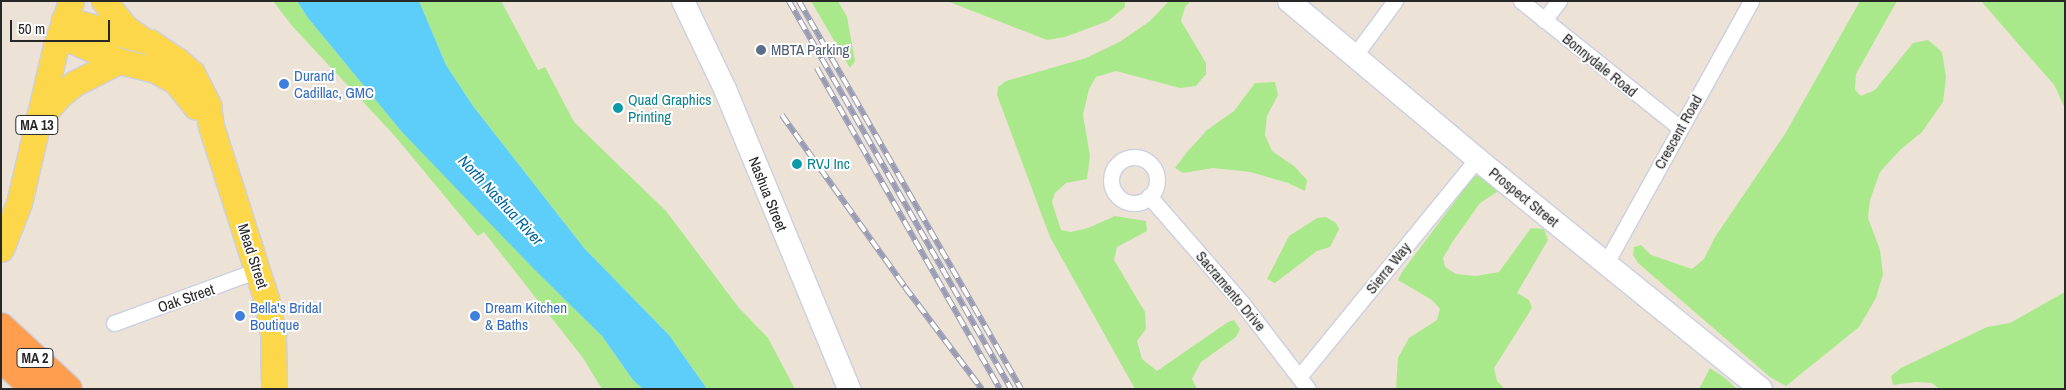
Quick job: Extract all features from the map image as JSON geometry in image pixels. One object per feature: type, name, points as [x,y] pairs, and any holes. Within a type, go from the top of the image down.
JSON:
[{"type":"highway","name":"MA 2","points":[[1,327],[68,389]]},
{"type":"highway","name":"MA 2","points":[[1,358],[35,389]]},
{"type":"main road","points":[[104,1],[126,28],[140,39]]},
{"type":"main road","name":"Nashua Street","points":[[683,1],[725,89],[849,389]]},
{"type":"main road","name":"Prospect Street","points":[[1289,1],[1477,159],[1762,389]]},
{"type":"main road","name":"Mead Street","points":[[65,18],[140,39],[161,49],[192,74],[208,105],[211,126],[266,298],[273,335],[274,389]]},
{"type":"main road","name":"Mead Street","points":[[65,18],[119,61],[156,70],[175,81],[211,126]]},
{"type":"main road","name":"MA 13","points":[[1,249],[19,202],[65,18]]},
{"type":"main road","points":[[38,122],[48,107],[76,83],[119,61]]},
{"type":"street","points":[[1355,55],[1395,1]]},
{"type":"street","name":"Bonnydale Road","points":[[1521,1],[1680,128]]},
{"type":"street","points":[[1544,20],[1559,1]]},
{"type":"street","name":"Crescent Road","points":[[1606,263],[1751,1]]},
{"type":"street","name":"Sierra Way","points":[[1304,383],[1477,159]]},
{"type":"street","name":"Sacramento Drive","points":[[1149,196],[1242,303],[1304,383]]},
{"type":"street","name":"Oak Street","points":[[114,323],[258,270]]},
{"type":"green space","points":[[273,1],[297,1],[308,18],[402,132],[602,336],[633,380],[643,389],[602,389],[583,358],[484,232],[478,236],[476,234],[394,135],[293,27]]},
{"type":"green space","points":[[419,1],[501,1],[538,70],[545,67],[574,122],[666,211],[739,308],[768,338],[795,389],[707,389],[669,335],[584,248],[473,106],[446,65]]},
{"type":"green space","points":[[811,1],[838,1],[847,17],[855,61],[850,68]]},
{"type":"green space","points":[[947,1],[1125,1],[1125,7],[1108,21],[1065,37],[1047,40]]},
{"type":"green space","points":[[1169,1],[1191,1],[1185,7],[1181,21],[1206,63],[1206,74],[1196,86],[1180,88],[1116,71],[1096,77],[1089,89],[1083,115],[1090,156],[1087,179],[1066,183],[1055,193],[1052,202],[1061,230],[1071,232],[1088,228],[1115,216],[1146,221],[1147,231],[1117,247],[1114,260],[1145,312],[1146,329],[1137,341],[1142,359],[1157,371],[1228,322],[1234,320],[1240,329],[1236,337],[1201,362],[1192,379],[1197,389],[1135,389],[1050,237],[997,95],[998,87],[1006,81],[1086,58],[1121,41],[1150,21]]},
{"type":"green space","points":[[1860,1],[1897,1],[1856,74],[1855,90],[1861,96],[1875,90],[1913,43],[1928,40],[1942,52],[1946,77],[1943,102],[1922,132],[1900,150],[1880,172],[1870,200],[1868,218],[1880,250],[1883,274],[1876,298],[1859,327],[1786,386],[1770,377],[1638,263],[1633,255],[1634,247],[1641,245],[1651,255],[1692,269],[1704,259],[1715,237],[1785,134]]},
{"type":"green space","points":[[1981,1],[2065,1],[2065,109],[2055,86]]},
{"type":"green space","points":[[1275,82],[1278,95],[1267,116],[1265,135],[1272,151],[1294,166],[1307,180],[1305,191],[1288,183],[1250,172],[1213,168],[1183,173],[1175,168],[1207,130],[1234,111],[1255,83]]},
{"type":"green space","points":[[1480,175],[1496,187],[1497,192],[1480,203],[1453,241],[1443,258],[1445,267],[1456,274],[1476,276],[1499,272],[1531,228],[1544,229],[1548,240],[1517,293],[1529,300],[1532,308],[1494,368],[1497,381],[1505,389],[1396,389],[1398,358],[1409,338],[1437,320],[1440,309],[1432,300],[1398,280],[1474,176]]},
{"type":"green space","points":[[1326,217],[1336,223],[1339,229],[1330,247],[1317,251],[1275,283],[1267,279],[1289,236],[1317,218]]},
{"type":"green space","points":[[2065,292],[2065,389],[1939,389],[1932,383],[1916,382],[1893,385],[1891,376],[1901,368],[1987,327],[2010,323]]},
{"type":"green space","points":[[1710,368],[1725,378],[1737,389],[1699,389]]},
{"type":"water","name":"North Nashua River","points":[[297,1],[419,1],[446,65],[473,106],[584,248],[669,335],[707,389],[643,389],[633,380],[602,336],[532,267],[402,132],[308,18]]},
{"type":"railway","points":[[789,1],[1011,389]]},
{"type":"railway","points":[[799,1],[1021,389]]},
{"type":"railway","points":[[817,68],[1000,389]]},
{"type":"railway","points":[[782,115],[905,287],[982,389]]},
{"type":"place","name":"MBTA Parking","points":[[761,50]]},
{"type":"place","name":"Durand Cadillac, GMC","points":[[284,84]]},
{"type":"place","name":"Quad Graphics Printing","points":[[618,108]]},
{"type":"place","name":"RVJ Inc","points":[[797,164]]},
{"type":"place","name":"Bella's Bridal Boutique","points":[[240,316]]},
{"type":"place","name":"Dream Kitchen & Baths","points":[[475,316]]}]
